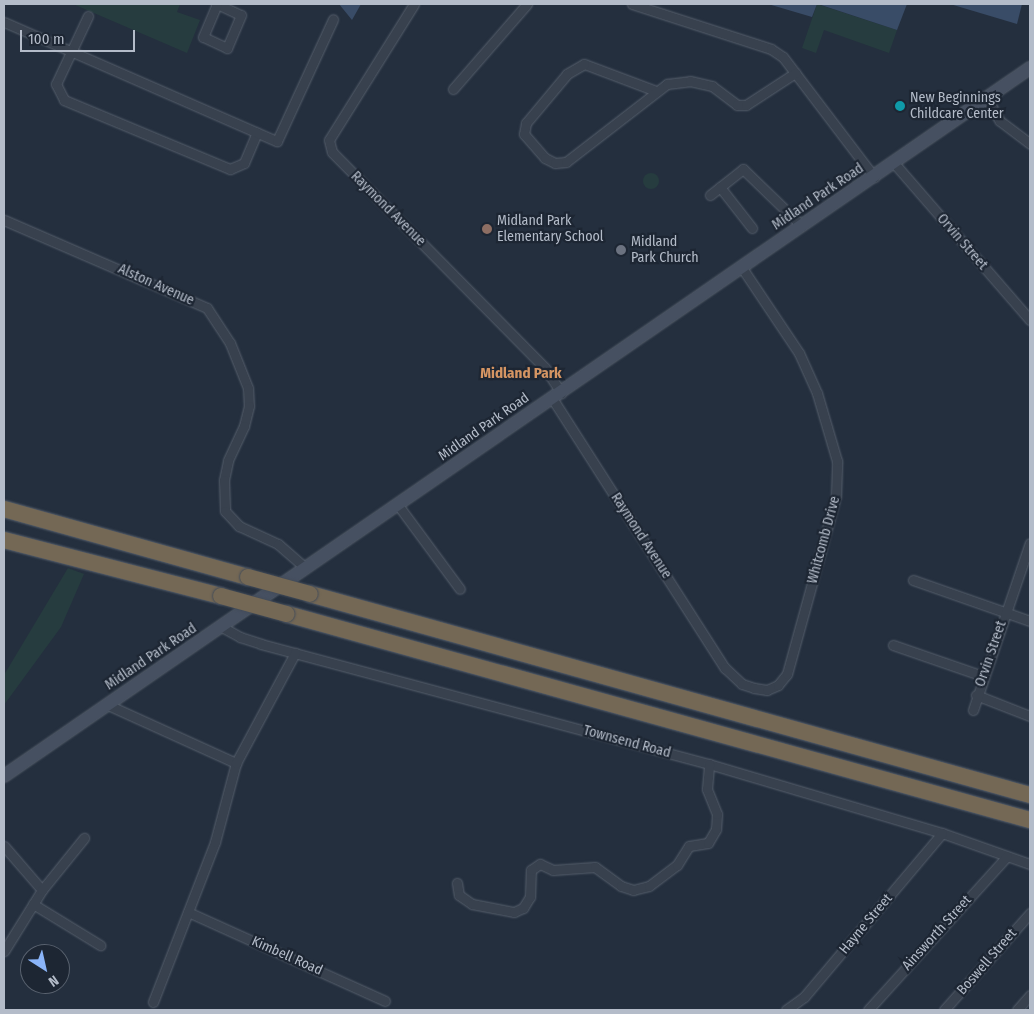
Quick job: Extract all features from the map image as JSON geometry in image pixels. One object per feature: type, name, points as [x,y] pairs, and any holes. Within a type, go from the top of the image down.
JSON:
[{"type":"highway","points":[[4,509],[1030,795]]},
{"type":"highway","points":[[4,540],[287,614],[1030,820]]},
{"type":"street","points":[[216,4],[241,15],[228,48],[203,37],[216,4]]},
{"type":"street","name":"Raymond Avenue","points":[[414,4],[329,140],[332,152],[545,368],[557,396],[713,648]]},
{"type":"street","points":[[453,89],[527,4]]},
{"type":"street","points":[[632,4],[771,49],[783,57],[874,177]]},
{"type":"street","points":[[88,16],[56,84],[64,100],[230,169],[244,163],[258,133]]},
{"type":"street","points":[[4,22],[277,141],[333,19]]},
{"type":"street","points":[[656,90],[584,64],[567,74],[526,123],[524,134],[545,158],[555,163],[566,162],[656,90],[667,84],[690,81],[712,86],[737,105],[746,105],[795,73]]},
{"type":"street","name":"Midland Park Road","points":[[4,776],[1030,68]]},
{"type":"street","points":[[987,98],[1000,121],[1030,144]]},
{"type":"street","name":"Orvin Street","points":[[894,163],[1030,320]]},
{"type":"street","points":[[710,195],[743,169],[802,226]]},
{"type":"street","points":[[720,188],[752,228]]},
{"type":"street","name":"Alston Avenue","points":[[4,220],[207,308],[230,343],[248,388],[249,406],[244,426],[228,461],[224,480],[226,511],[238,526],[278,544],[306,568]]},
{"type":"street","name":"Whitcomb Drive","points":[[713,648],[725,668],[742,684],[767,690],[778,685],[788,674],[838,481],[837,461],[817,393],[798,353],[742,268]]},
{"type":"street","points":[[398,505],[460,589]]},
{"type":"street","name":"Orvin Street","points":[[973,710],[976,695],[1030,542]]},
{"type":"street","points":[[912,580],[1030,621]]},
{"type":"street","name":"Townsend Road","points":[[222,627],[240,637],[295,653],[709,764],[942,833],[1030,864]]},
{"type":"street","points":[[893,645],[983,676]]},
{"type":"street","points":[[153,1002],[215,842],[236,763],[295,653]]},
{"type":"street","points":[[976,695],[1030,716]]},
{"type":"street","points":[[108,704],[236,763]]},
{"type":"street","points":[[457,883],[459,895],[472,904],[498,911],[514,912],[523,908],[530,897],[531,870],[540,864],[553,870],[595,867],[621,886],[633,890],[649,886],[672,870],[689,846],[708,843],[716,829],[717,814],[707,789],[709,764]]},
{"type":"street","name":"Hayne Street","points":[[786,1010],[804,997],[942,833]]},
{"type":"street","points":[[4,951],[42,890],[84,838]]},
{"type":"street","points":[[4,846],[42,890]]},
{"type":"street","name":"Ainsworth Street","points":[[868,1010],[1007,856]]},
{"type":"street","points":[[33,904],[100,945]]},
{"type":"street","name":"Kimbell Road","points":[[188,912],[385,1000]]},
{"type":"street","name":"Boswell Street","points":[[944,1010],[1030,913]]},
{"type":"street","points":[[1017,1010],[1030,995]]},
{"type":"green space","points":[[73,4],[180,4],[177,12],[200,20],[187,53]]},
{"type":"green space","points":[[817,4],[897,30],[889,53],[824,30],[816,53],[802,48]]},
{"type":"green space","points":[[648,173],[654,173],[659,178],[657,187],[648,189],[643,184],[643,178]]},
{"type":"green space","points":[[68,568],[84,574],[61,627],[4,705],[4,675]]},
{"type":"water","points":[[339,4],[361,4],[352,20]]},
{"type":"water","points":[[768,4],[817,4],[812,17]]},
{"type":"water","points":[[818,4],[907,4],[897,30]]},
{"type":"water","points":[[950,4],[1022,4],[1017,24]]},
{"type":"place","name":"New Beginnings Childcare Center","points":[[900,106]]},
{"type":"place","name":"Midland Park Elementary School","points":[[487,229]]},
{"type":"place","name":"Midland Park Church","points":[[621,250]]},
{"type":"district","name":"Midland Park","points":[[521,374]]}]
